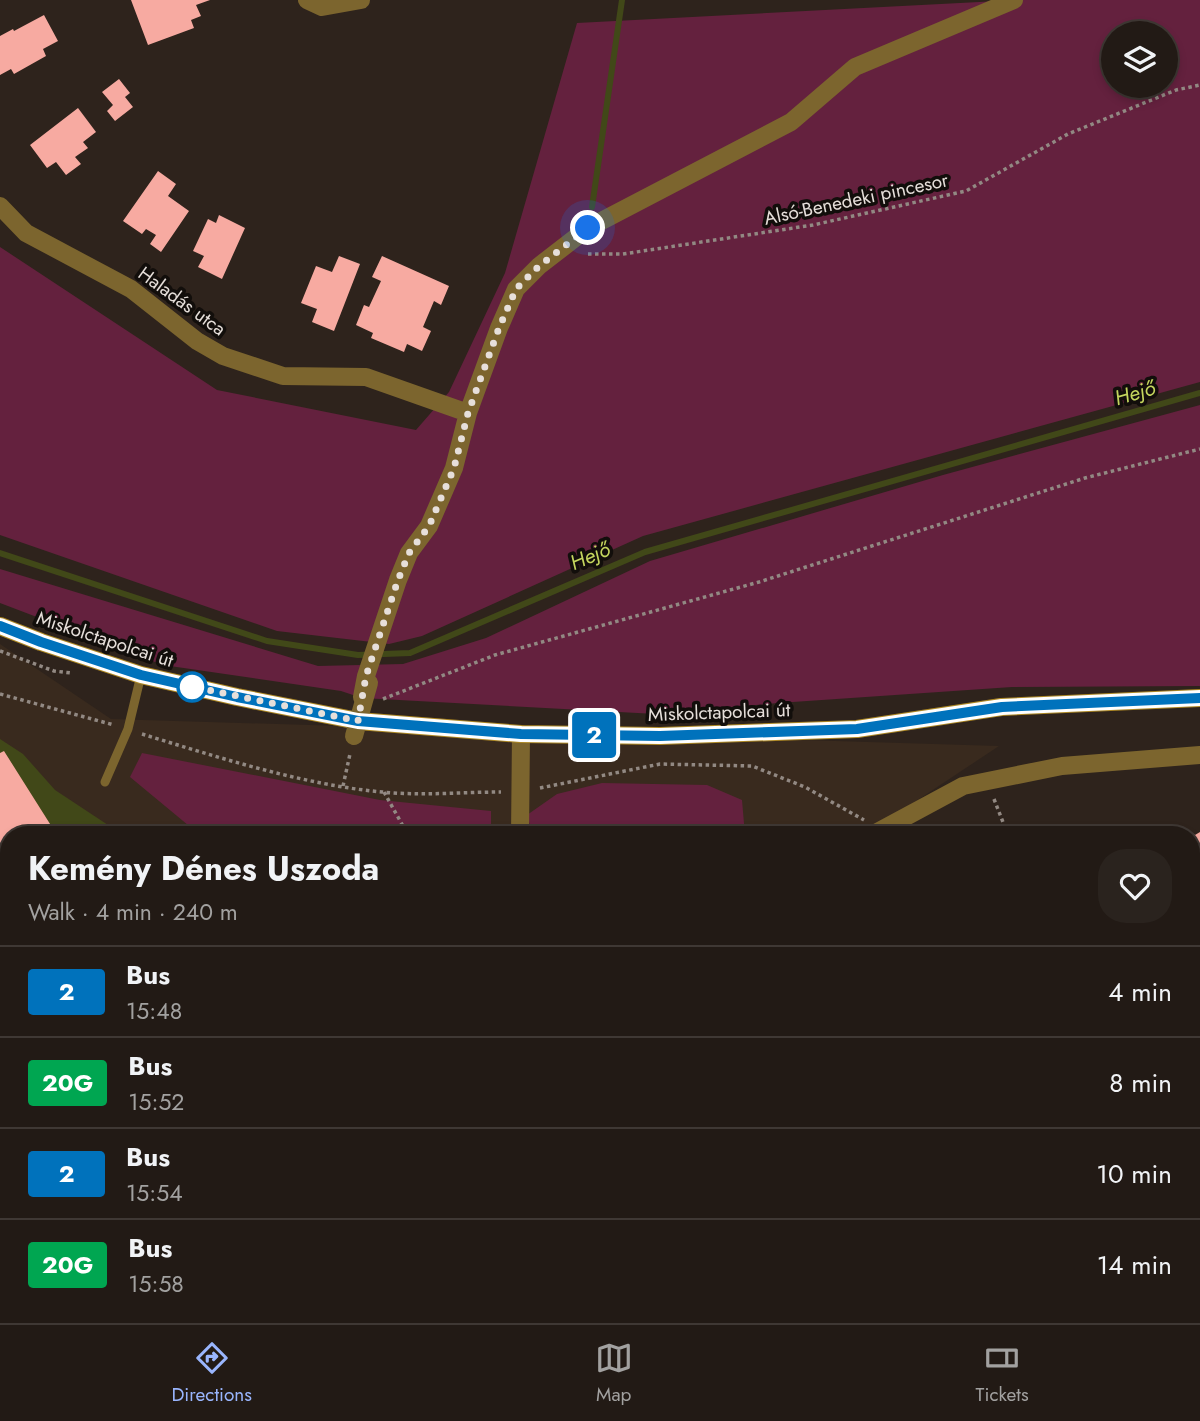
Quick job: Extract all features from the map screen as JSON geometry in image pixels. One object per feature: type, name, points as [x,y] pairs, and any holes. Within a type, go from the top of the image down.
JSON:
[{"type":"street","points":[[307,0],[322,7],[361,0]]},
{"type":"street","points":[[362,704],[380,636],[409,553],[429,526],[454,468],[468,413],[516,289],[539,266],[588,228],[791,122],[855,67],[1014,0]]},
{"type":"street","name":"Haladás utca","points":[[0,206],[26,233],[131,289],[197,341],[223,356],[283,376],[366,377],[468,413]]},
{"type":"street","points":[[362,704],[387,616]]},
{"type":"street","name":"Miskolctapolcai út","points":[[0,626],[141,675],[237,697],[362,704],[521,734],[660,736],[857,729],[1002,707],[1200,698]]},
{"type":"street","points":[[520,826],[521,734]]},
{"type":"street","points":[[889,826],[963,786],[1062,766],[1200,755]]},
{"type":"lane","points":[[105,782],[128,729],[141,675]]},
{"type":"path","name":"Alsó-Benedeki pincesor","points":[[577,256],[590,253],[623,254],[813,225],[966,191],[1068,134],[1176,90],[1200,85]]},
{"type":"path","points":[[362,704],[380,701],[495,655],[759,582],[1085,478],[1200,449]]},
{"type":"path","points":[[0,694],[128,729],[229,761],[343,786],[384,792],[521,792],[660,764],[752,766],[805,787],[865,826]]},
{"type":"path","points":[[986,781],[1004,826]]},
{"type":"path","points":[[384,792],[403,826]]},
{"type":"shaded area","points":[[1019,0],[1200,0],[1200,382],[643,536],[422,636],[389,644],[277,631],[0,535],[0,247],[217,390],[416,430],[449,392],[505,273],[577,23]]},
{"type":"shaded area","points":[[1200,405],[1200,686],[1012,687],[656,714],[362,698],[341,691],[163,665],[0,603],[0,569],[318,666],[403,664],[486,638],[650,561],[943,475]]},
{"type":"shaded area","points":[[0,644],[111,719],[999,746],[879,826],[0,826]]},
{"type":"shaded area","points":[[0,739],[23,754],[55,790],[110,826],[49,826],[0,752]]},
{"type":"shaded area","points":[[142,753],[380,800],[491,811],[491,826],[189,826],[130,777]]},
{"type":"shaded area","points":[[602,783],[707,785],[742,800],[744,826],[530,826],[527,815],[557,794]]},
{"type":"building","points":[[131,0],[210,0],[196,5],[201,16],[191,20],[194,28],[148,45]]},
{"type":"building","points":[[44,15],[58,41],[43,49],[46,56],[14,74],[11,69],[0,75],[0,36]]},
{"type":"building","points":[[119,79],[130,93],[125,97],[133,107],[115,121],[107,111],[113,105],[102,92]]},
{"type":"building","points":[[78,108],[96,132],[83,142],[88,148],[75,157],[81,164],[66,175],[56,162],[47,168],[30,145]]},
{"type":"building","points":[[158,171],[176,184],[168,196],[189,211],[161,252],[150,244],[156,235],[146,229],[142,234],[123,221]]},
{"type":"building","points":[[219,215],[245,228],[222,279],[198,267],[204,256],[193,251],[208,219],[216,223]]},
{"type":"building","points":[[339,256],[360,264],[334,331],[312,322],[317,309],[301,303],[316,266],[332,272]]},
{"type":"building","points":[[382,256],[449,286],[441,305],[434,301],[423,327],[431,331],[422,351],[407,344],[404,352],[371,338],[373,333],[356,325],[364,305],[369,307],[381,281],[372,277]]},
{"type":"building","points":[[4,751],[51,826],[0,826],[0,753]]},
{"type":"waterway","points":[[592,207],[622,0]]},
{"type":"waterway","name":"Hejő","points":[[0,553],[267,641],[358,655],[410,653],[645,552],[1200,393]]},
{"type":"bus line","name":"2","points":[[0,626],[141,675],[237,697],[358,721],[521,734],[660,736],[857,729],[1002,707],[1200,698]]},
{"type":"route","points":[[192,687],[189,686],[358,721],[366,676],[398,580],[409,553],[429,526],[454,468],[468,413],[516,289],[539,266],[588,228]]}]
